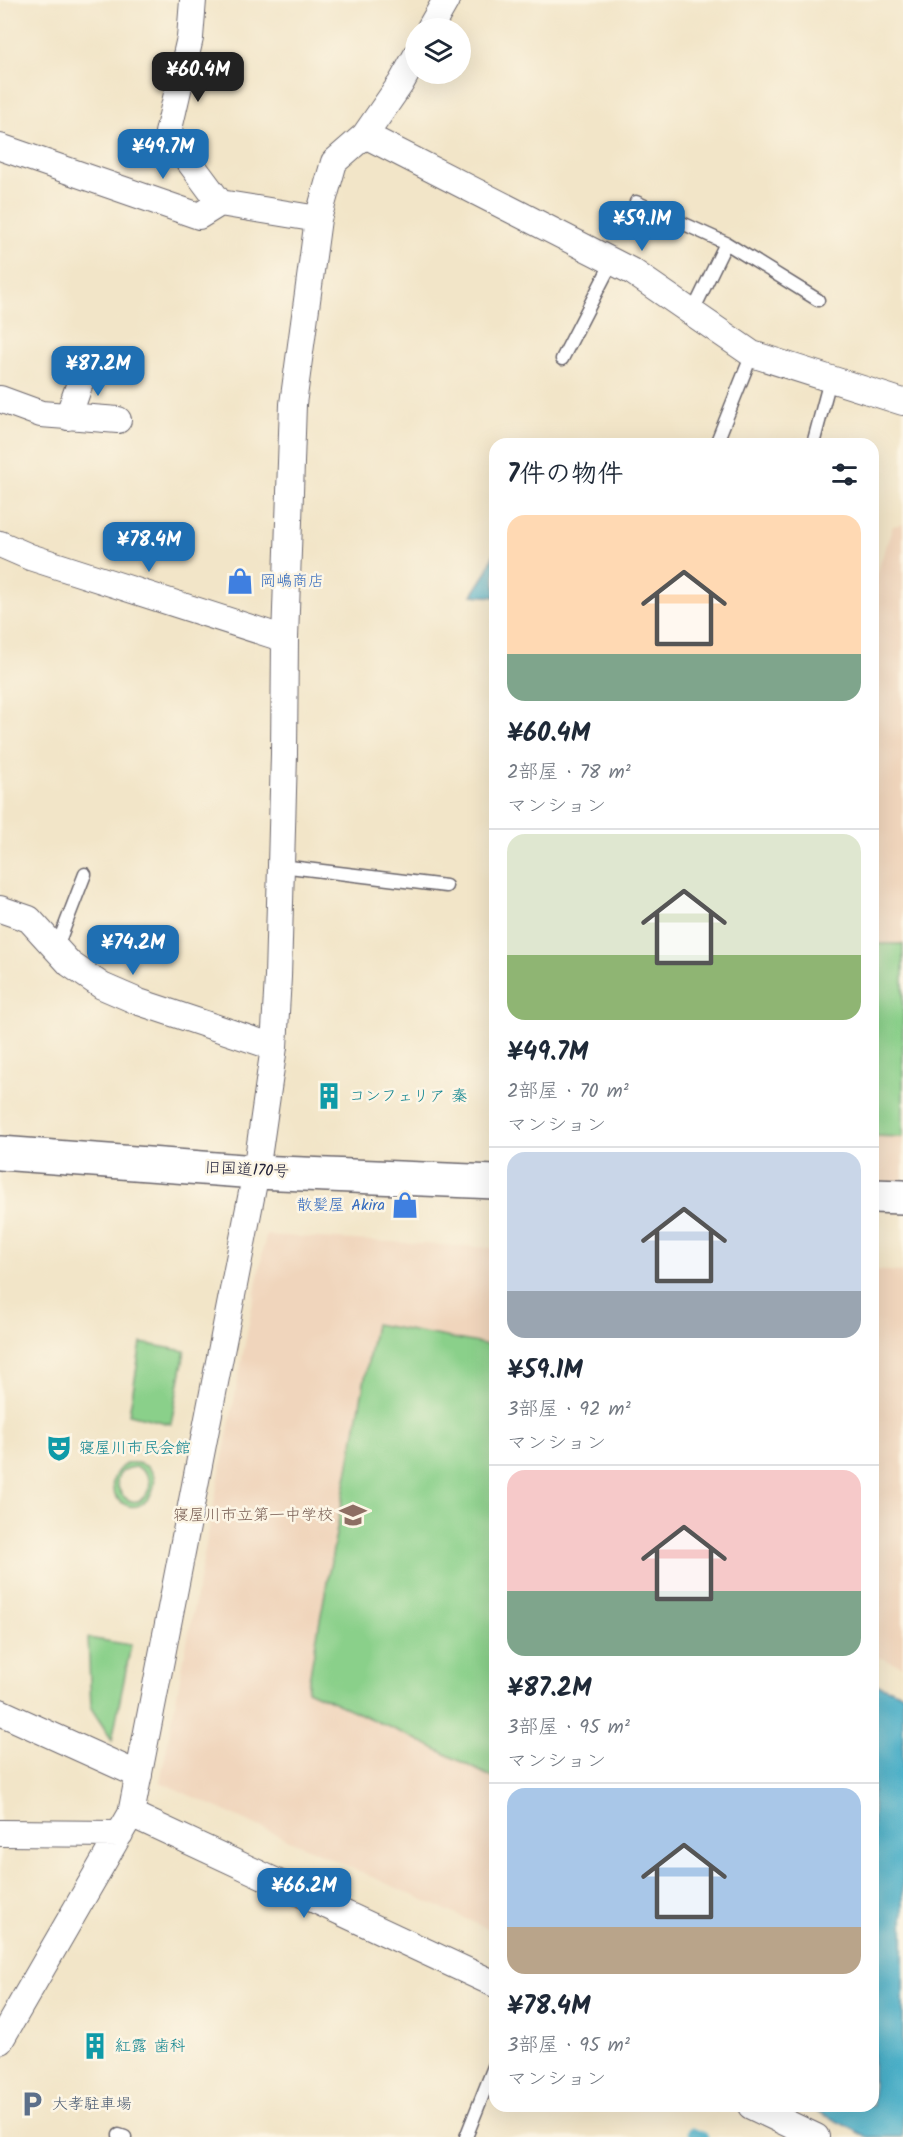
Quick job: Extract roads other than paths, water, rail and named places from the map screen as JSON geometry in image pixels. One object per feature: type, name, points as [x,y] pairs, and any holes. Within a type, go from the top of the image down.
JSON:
[{"type":"highway","name":"旧国道170号","points":[[0,1153],[256,1172],[489,1182]]},
{"type":"highway","points":[[879,1196],[903,1197]]},
{"type":"street","points":[[193,0],[190,38],[168,133],[220,203]]},
{"type":"street","points":[[436,18],[446,0]]},
{"type":"street","points":[[0,2041],[126,1824],[139,1775],[256,1172],[274,1047],[293,404],[318,219],[334,162],[364,135],[405,76]]},
{"type":"street","points":[[364,135],[633,272],[752,354],[903,402]]},
{"type":"street","points":[[0,147],[199,216],[220,203],[318,219]]},
{"type":"street","points":[[68,417],[87,363]]},
{"type":"street","points":[[0,399],[41,414],[118,420]]},
{"type":"street","points":[[0,544],[30,557],[285,639]]},
{"type":"street","points":[[0,909],[29,919],[70,964],[102,987],[139,1002],[274,1047]]},
{"type":"street","points":[[0,1712],[139,1775]]},
{"type":"street","points":[[0,1833],[126,1824],[489,1981]]},
{"type":"street","points":[[764,2112],[816,2137]]},
{"type":"lane","points":[[636,202],[726,243],[818,300]]},
{"type":"lane","points":[[692,313],[726,243]]},
{"type":"lane","points":[[562,359],[612,262]]},
{"type":"lane","points":[[718,438],[752,354]]},
{"type":"lane","points":[[815,438],[830,380]]},
{"type":"lane","points":[[281,866],[446,886]]},
{"type":"lane","points":[[56,949],[85,874]]},
{"type":"lane","points":[[466,2137],[489,2079]]},
{"type":"water","points":[[489,567],[489,596],[472,595]]},
{"type":"water","points":[[879,1685],[903,1694],[903,2137],[868,2137],[819,2112],[879,2112]]},
{"type":"waterway","points":[[692,2132],[704,2137]]},
{"type":"place","name":"岡嶋商店","points":[[240,581]]},
{"type":"place","name":"コンフェリア 秦","points":[[329,1096]]},
{"type":"place","name":"散髪屋 Akira","points":[[405,1205]]},
{"type":"place","name":"寝屋川市民会館","points":[[59,1448]]},
{"type":"place","name":"寝屋川市立第一中学校","points":[[353,1515]]},
{"type":"place","name":"紅露 歯科","points":[[95,2046]]},
{"type":"place","name":"大孝駐車場","points":[[32,2104]]}]
